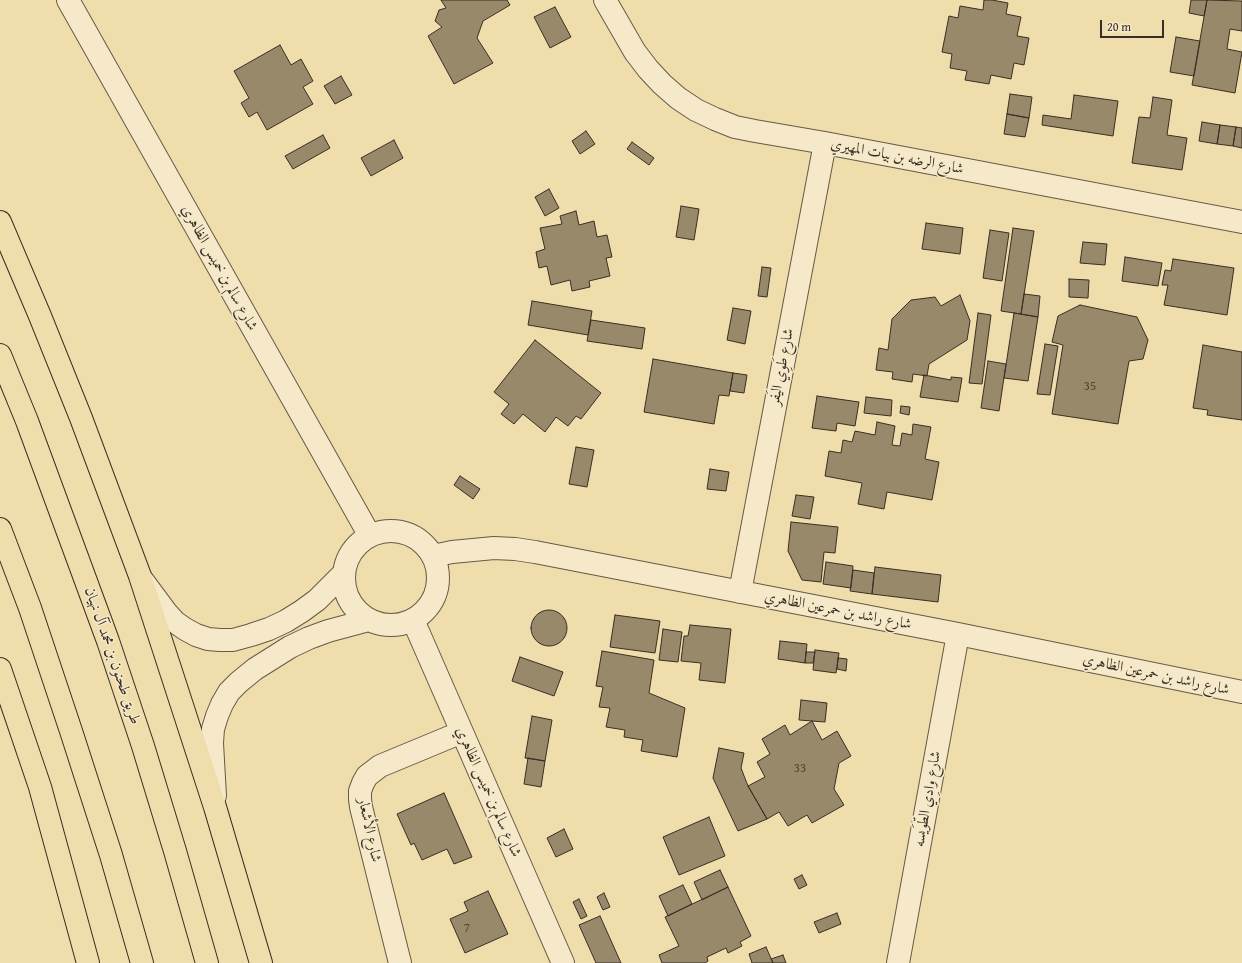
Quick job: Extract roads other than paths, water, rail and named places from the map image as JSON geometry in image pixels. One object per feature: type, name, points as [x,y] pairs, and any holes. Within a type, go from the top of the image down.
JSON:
[{"type":"highway","points":[[0,222],[81,418],[140,576],[215,807],[261,963]]},
{"type":"highway","name":"طريق طحنون بن محمد آل نهيان","points":[[0,355],[27,421],[108,641],[176,851],[207,963]]},
{"type":"highway","points":[[0,529],[30,608],[71,731],[111,855],[142,963]]},
{"type":"highway","points":[[0,669],[40,787],[88,963]]},
{"type":"street","name":"شارع سالم بن خميس الظاهري","points":[[68,0],[370,536]]},
{"type":"street","name":"شارع الرضه بن بيات المهيري","points":[[605,0],[635,52],[662,84],[678,98],[709,116],[735,126],[1242,222]]},
{"type":"street","name":"شارع طَوِي اليَفر","points":[[740,592],[824,143]]},
{"type":"street","points":[[384,531],[406,534],[412,536],[424,545],[433,556],[437,568],[438,580],[436,592],[431,603],[423,613],[413,620],[391,626],[380,624],[369,620],[358,612],[349,600],[344,587],[344,573],[347,561],[352,551],[360,542],[370,536],[384,531]]},
{"type":"street","name":"شارع راشد بن حمرعين الظاهري","points":[[433,556],[473,549],[515,549],[958,634],[1242,692]]},
{"type":"street","points":[[140,576],[166,612],[175,622],[185,629],[208,639],[233,640],[269,629],[286,621],[317,600],[344,573]]},
{"type":"street","points":[[215,807],[212,743],[213,729],[222,704],[229,692],[255,669],[290,647],[328,631],[369,620]]},
{"type":"street","name":"شارع سالم بن خميس الظاهري","points":[[413,620],[563,963]]},
{"type":"street","name":"شارع وادِي الطّوَيسه","points":[[898,963],[958,634]]},
{"type":"street","name":"شارع الأشعار","points":[[400,963],[361,807],[360,790],[367,776],[380,766],[462,732]]}]
